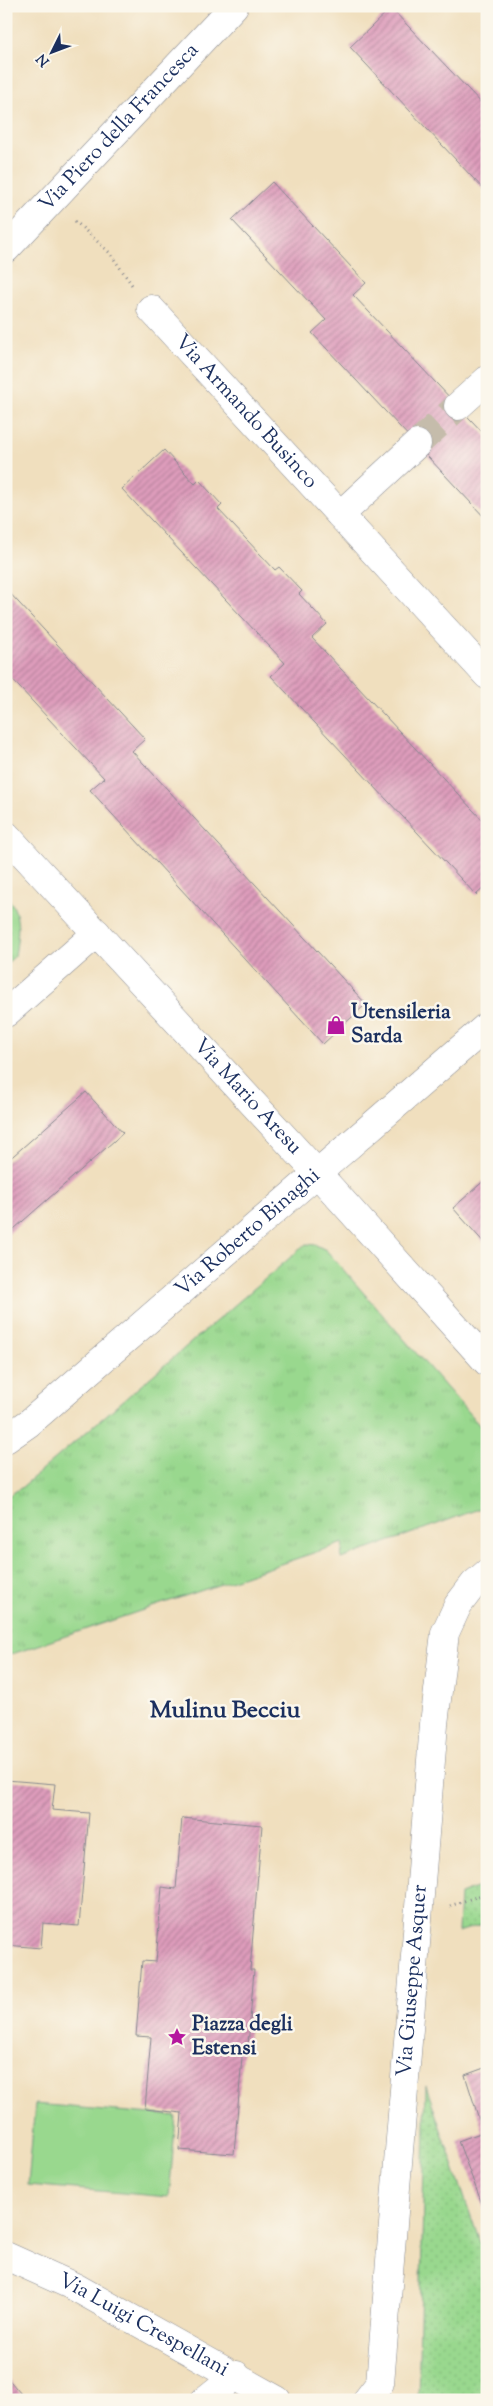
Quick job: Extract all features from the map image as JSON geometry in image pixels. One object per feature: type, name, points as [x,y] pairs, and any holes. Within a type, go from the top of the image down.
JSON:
[{"type":"street","name":"Via Piero della Francesca","points":[[6,249],[53,200],[93,154],[234,6]]},
{"type":"street","name":"Via Armando Businco","points":[[151,309],[487,675]]},
{"type":"street","points":[[458,406],[487,380]]},
{"type":"street","points":[[340,515],[417,444]]},
{"type":"street","name":"Via Mario Aresu","points":[[6,835],[317,1173],[487,1362]]},
{"type":"street","points":[[6,1013],[97,933]]},
{"type":"street","name":"Via Roberto Binaghi","points":[[6,1439],[29,1423],[487,1026]]},
{"type":"street","name":"Via Giuseppe Asquer","points":[[368,2400],[380,2383],[434,1724],[445,1633],[458,1605],[474,1584],[487,1573]]},
{"type":"street","name":"Via Luigi Crespellani","points":[[6,2256],[75,2287],[236,2375],[277,2400]]},
{"type":"street","points":[[205,2400],[236,2375]]},
{"type":"path","points":[[53,200],[110,254],[151,309]]},
{"type":"green space","points":[[6,896],[15,909],[18,932],[15,956],[6,964]]},
{"type":"green space","points":[[306,1244],[316,1245],[326,1250],[487,1434],[487,1506],[341,1559],[343,1543],[6,1656],[6,1497],[21,1488]]},
{"type":"green space","points":[[487,1884],[487,1923],[458,1932],[460,1894]]},
{"type":"green space","points":[[426,2086],[487,2263],[487,2400],[418,2400]]},
{"type":"green space","points":[[35,2104],[176,2116],[169,2197],[28,2185]]},
{"type":"building","points":[[391,8],[487,109],[487,193],[350,47]]},
{"type":"building","points":[[272,182],[366,283],[353,295],[487,437],[487,520],[312,333],[326,320],[232,220]]},
{"type":"building","points":[[164,450],[195,484],[199,480],[222,505],[218,509],[275,570],[279,567],[302,591],[299,594],[327,624],[312,638],[487,825],[487,885],[476,895],[271,676],[285,663],[122,489]]},
{"type":"building","points":[[6,589],[145,739],[132,751],[366,1004],[323,1044],[90,790],[104,778],[6,673]]},
{"type":"building","points":[[86,1092],[123,1133],[6,1236],[6,1162]]},
{"type":"building","points":[[487,1178],[487,1246],[453,1208]]},
{"type":"building","points":[[6,1780],[55,1784],[52,1810],[89,1813],[79,1926],[43,1923],[41,1948],[6,1945]]},
{"type":"building","points":[[182,1818],[262,1825],[250,1970],[254,1970],[248,2046],[243,2045],[234,2154],[179,2150],[182,2113],[145,2109],[151,2037],[136,2036],[142,1961],[156,1962],[162,1887],[176,1889]]},
{"type":"building","points":[[487,2067],[487,2217],[458,2141],[483,2132],[465,2075]]},
{"type":"building","points":[[6,2376],[26,2400],[6,2400]]},
{"type":"tunnel","points":[[417,444],[458,406]]},
{"type":"place","name":"Utensileria Sarda","points":[[336,1025]]},
{"type":"place","name":"Piazza degli Estensi","points":[[177,2037]]},
{"type":"district","name":"Mulinu Becciu","points":[[225,1711]]}]
